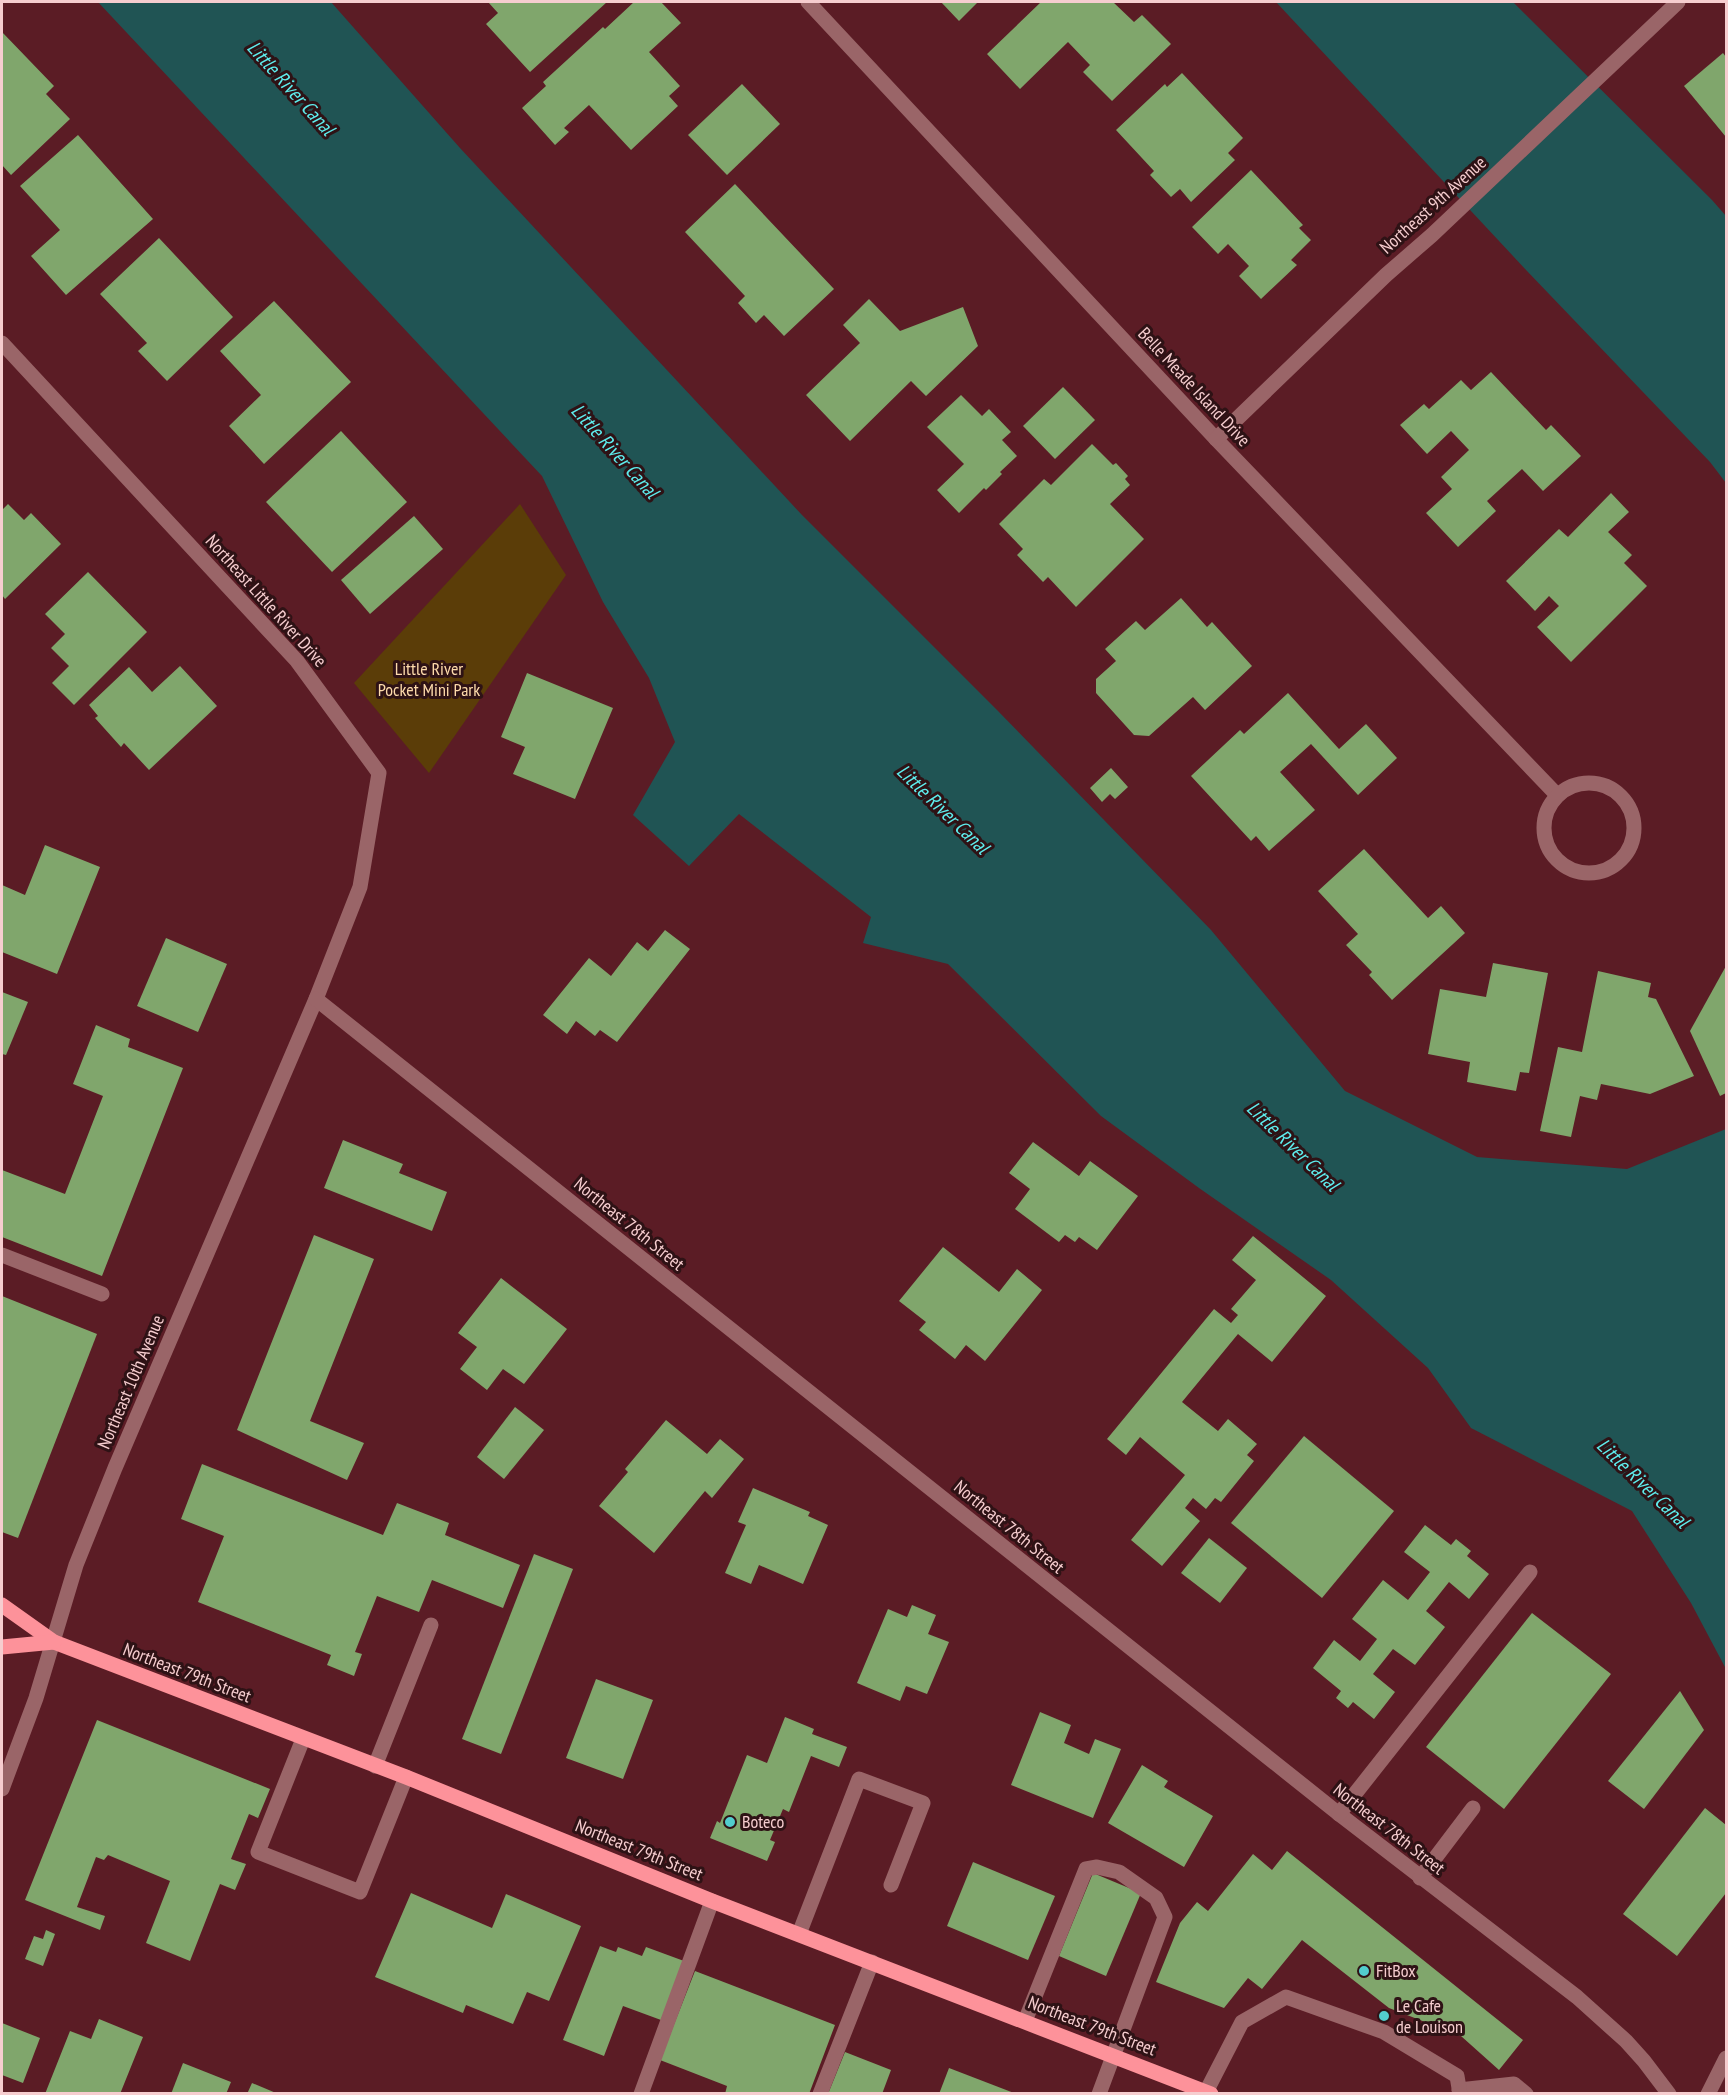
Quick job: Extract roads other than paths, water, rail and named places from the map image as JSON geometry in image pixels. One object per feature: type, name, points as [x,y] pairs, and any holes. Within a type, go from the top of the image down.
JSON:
[{"type":"main road","name":"Northeast 79th Street","points":[[2,1605],[54,1642],[406,1777],[712,1900],[1208,2093]]},
{"type":"main road","name":"Northeast 79th Street","points":[[2,1647],[54,1642]]},
{"type":"street","name":"Belle Meade Island Drive","points":[[808,2],[1216,439],[1557,795]]},
{"type":"street","name":"Northeast 9th Avenue","points":[[1216,439],[1386,275],[1432,235],[1678,2]]},
{"type":"street","name":"Northeast Little River Drive","points":[[2,343],[297,661],[379,773],[360,887],[316,999]]},
{"type":"street","points":[[1584,782],[1598,783],[1612,789],[1623,798],[1631,811],[1635,825],[1630,847],[1616,864],[1603,872],[1588,874],[1572,870],[1559,863],[1549,851],[1544,836],[1543,821],[1548,806],[1557,795],[1569,786],[1584,782]]},
{"type":"street","name":"Northeast 10th Avenue","points":[[2,1789],[36,1698],[76,1565],[316,999]]},
{"type":"street","name":"Northeast 78th Street","points":[[316,999],[1339,1814],[1594,2012],[1644,2061],[1669,2094]]},
{"type":"street","points":[[2,1255],[102,1294]]},
{"type":"street","points":[[1339,1814],[1530,1572]]},
{"type":"street","points":[[375,1766],[431,1625]]},
{"type":"street","points":[[303,1739],[258,1852],[360,1893],[406,1777]]},
{"type":"street","points":[[799,1934],[859,1779],[923,1803],[891,1885]]},
{"type":"street","points":[[1420,1878],[1473,1808]]},
{"type":"street","points":[[1024,2021],[1086,1869],[1097,1867],[1119,1872],[1156,1898],[1165,1917],[1099,2094]]},
{"type":"street","points":[[641,2094],[712,1900]]},
{"type":"street","points":[[820,2094],[872,1962]]},
{"type":"street","points":[[1208,2093],[1242,2022],[1286,1997],[1384,2032],[1457,2076],[1459,2092],[1514,2084],[1526,2094]]},
{"type":"street","points":[[1708,2094],[1726,2058]]},
{"type":"water","name":"Little River Canal","points":[[98,2],[331,2],[460,148],[802,515],[998,711],[1211,930],[1345,1091],[1477,1157],[1627,1169],[1726,1129],[1726,1669],[1691,1603],[1632,1511],[1471,1428],[1428,1368],[1331,1280],[1101,1116],[948,964],[863,943],[871,917],[739,814],[689,866],[633,815],[675,742],[649,678],[603,602],[542,476]]},
{"type":"water","points":[[1276,2],[1513,2],[1712,200],[1726,216],[1726,483],[1710,462],[1527,271]]},
{"type":"place","name":"Boteco","points":[[730,1822]]},
{"type":"place","name":"FitBox","points":[[1364,1971]]},
{"type":"place","name":"Le Cafe de Louison","points":[[1384,2016]]},
{"type":"park label","name":"Little River Pocket Mini Park","points":[[429,679]]}]
